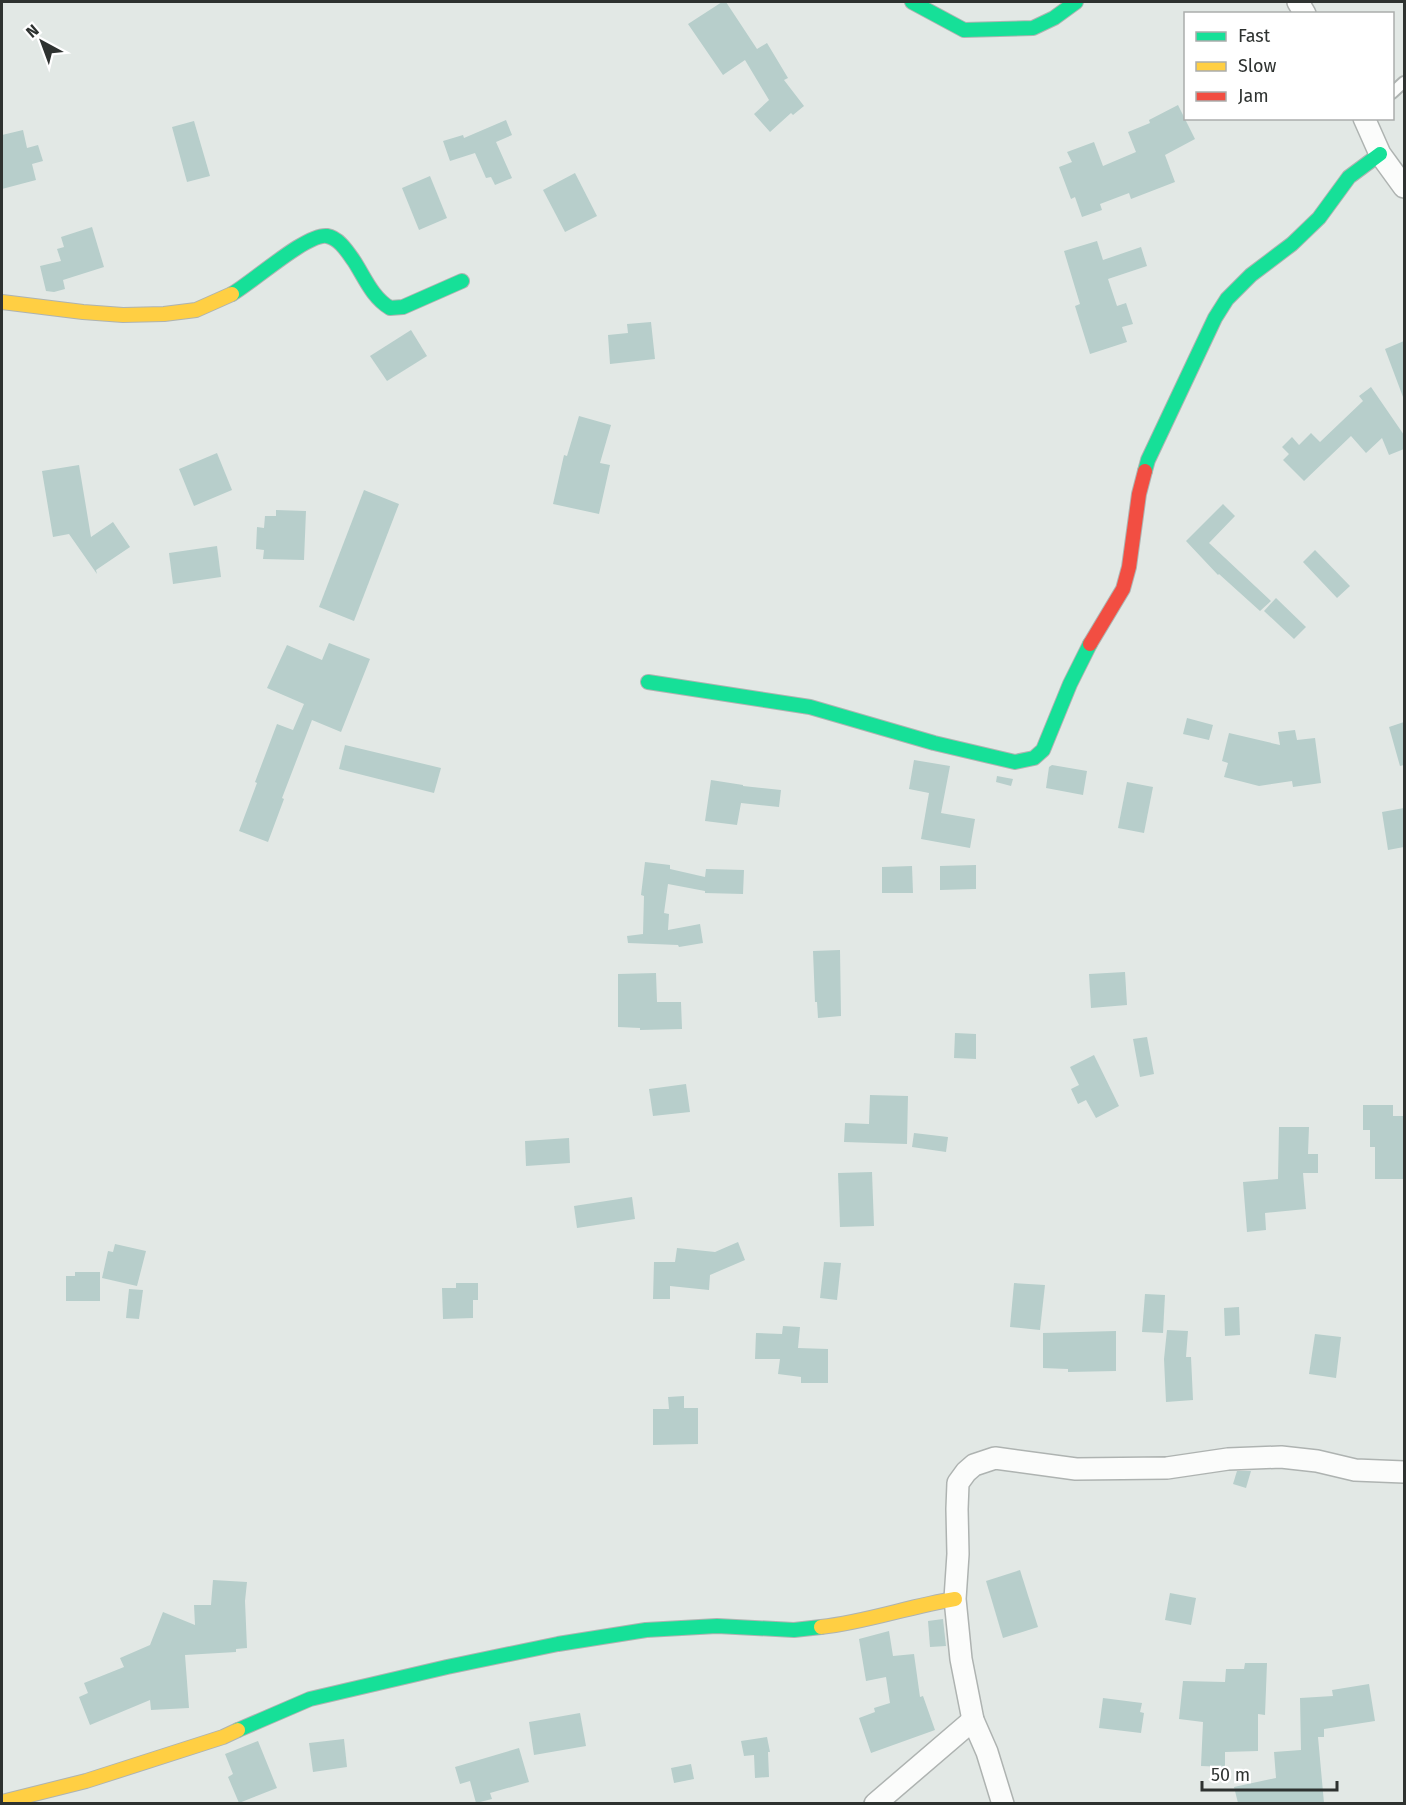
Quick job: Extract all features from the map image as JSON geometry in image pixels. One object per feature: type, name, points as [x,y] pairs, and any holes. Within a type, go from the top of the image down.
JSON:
[{"type":"street","points":[[912,2],[964,30],[1033,28],[1054,18],[1076,2]]},
{"type":"street","points":[[1368,122],[1380,154],[1404,187]]},
{"type":"street","points":[[648,682],[810,707],[934,743],[1003,760],[1015,762],[1034,759],[1043,750],[1087,649],[1123,589],[1129,567],[1139,494],[1148,460],[1215,318],[1227,299],[1251,275],[1292,244],[1319,218],[1349,177],[1380,154]]},
{"type":"street","points":[[2,302],[89,313],[141,315],[197,310],[221,301],[256,279],[309,240],[324,236],[337,240],[348,252],[374,296],[390,308],[403,307],[462,281]]},
{"type":"street","points":[[1002,1803],[987,1752],[974,1720],[961,1659],[955,1599],[958,1554],[958,1483],[974,1465],[995,1458],[1076,1469],[1167,1468],[1228,1459],[1281,1457],[1317,1461],[1356,1470],[1404,1472]]},
{"type":"street","points":[[2,1802],[86,1781],[223,1737],[310,1699],[558,1644],[646,1630],[717,1626],[794,1630],[848,1624],[923,1604],[955,1599]]},
{"type":"street","points":[[875,1803],[974,1720]]},
{"type":"building","points":[[722,2],[726,2],[757,49],[767,43],[788,78],[784,80],[804,106],[793,115],[791,113],[770,132],[754,114],[769,100],[745,60],[723,75],[688,24]]},
{"type":"building","points":[[1178,105],[1195,139],[1165,155],[1175,182],[1131,199],[1129,193],[1100,204],[1102,210],[1082,217],[1075,197],[1071,199],[1059,167],[1072,162],[1067,152],[1094,142],[1103,166],[1136,152],[1128,132],[1150,123],[1149,120]]},
{"type":"building","points":[[506,120],[512,135],[496,142],[512,178],[495,185],[491,177],[486,178],[475,153],[450,161],[443,141],[463,135],[464,138]]},
{"type":"building","points":[[194,121],[210,176],[187,182],[172,127]]},
{"type":"building","points":[[23,130],[27,148],[38,145],[43,161],[32,164],[36,180],[2,189],[2,135]]},
{"type":"building","points":[[575,173],[597,216],[565,232],[543,190]]},
{"type":"building","points":[[430,176],[447,218],[419,230],[402,188]]},
{"type":"building","points":[[92,227],[104,267],[63,280],[65,289],[54,292],[46,291],[40,266],[61,261],[57,249],[64,247],[61,237]]},
{"type":"building","points":[[1097,241],[1103,260],[1141,247],[1147,266],[1108,279],[1117,306],[1126,303],[1133,324],[1122,327],[1127,342],[1090,354],[1075,306],[1080,304],[1064,251]]},
{"type":"building","points":[[651,322],[655,359],[610,364],[608,335],[628,333],[627,324]]},
{"type":"building","points":[[411,330],[427,356],[387,381],[370,356]]},
{"type":"building","points":[[1404,341],[1404,397],[1403,397],[1385,349]]},
{"type":"building","points":[[1371,387],[1404,435],[1404,449],[1389,455],[1382,438],[1366,453],[1351,436],[1304,481],[1283,460],[1289,454],[1282,447],[1292,437],[1299,445],[1311,433],[1320,442],[1363,401],[1359,396]]},
{"type":"building","points":[[579,416],[611,425],[600,463],[610,465],[599,514],[553,504],[564,455],[567,456]]},
{"type":"building","points":[[217,453],[232,490],[194,506],[179,469]]},
{"type":"building","points":[[79,465],[91,537],[113,522],[130,547],[96,570],[97,574],[69,534],[53,537],[42,471]]},
{"type":"building","points":[[364,490],[399,504],[354,621],[319,607]]},
{"type":"building","points":[[1223,504],[1235,516],[1209,543],[1271,601],[1260,611],[1218,575],[1186,541]]},
{"type":"building","points":[[276,510],[306,511],[304,560],[263,559],[264,550],[256,549],[257,527],[264,528],[265,516],[276,516]]},
{"type":"building","points":[[217,546],[221,577],[173,584],[169,553]]},
{"type":"building","points":[[1315,550],[1350,586],[1337,598],[1303,562]]},
{"type":"building","points":[[1276,598],[1306,627],[1294,639],[1264,611]]},
{"type":"building","points":[[329,643],[370,659],[341,732],[312,720],[268,842],[239,831],[277,724],[293,730],[304,704],[267,688],[287,645],[322,660]]},
{"type":"building","points":[[1187,718],[1213,725],[1209,740],[1183,734]]},
{"type":"building","points":[[1404,722],[1404,765],[1400,766],[1389,727]]},
{"type":"building","points":[[1295,730],[1297,740],[1315,738],[1321,783],[1293,787],[1292,781],[1259,786],[1224,777],[1228,763],[1222,761],[1229,733],[1280,745],[1278,732]]},
{"type":"building","points":[[345,745],[441,768],[434,793],[339,769]]},
{"type":"building","points":[[914,760],[950,766],[941,813],[975,819],[970,848],[921,839],[929,793],[909,789]]},
{"type":"building","points":[[1052,765],[1087,771],[1083,795],[1046,788],[1049,767]]},
{"type":"building","points":[[997,776],[1013,779],[1011,786],[996,782]]},
{"type":"building","points":[[711,780],[781,790],[779,807],[741,803],[737,825],[705,821]]},
{"type":"building","points":[[1127,782],[1153,787],[1144,833],[1118,828]]},
{"type":"building","points":[[1404,808],[1404,847],[1388,850],[1382,812]]},
{"type":"building","points":[[645,862],[670,865],[670,869],[705,877],[706,869],[744,870],[743,894],[705,893],[705,891],[668,884],[664,913],[669,914],[668,930],[700,924],[703,943],[679,947],[678,945],[628,943],[627,936],[643,934],[644,896],[641,895]]},
{"type":"building","points":[[976,865],[976,889],[940,890],[940,866]]},
{"type":"building","points":[[912,866],[913,893],[882,893],[882,867]]},
{"type":"building","points":[[840,950],[841,1016],[818,1018],[817,1002],[815,1002],[813,951]]},
{"type":"building","points":[[1125,972],[1127,1005],[1091,1008],[1089,974]]},
{"type":"building","points":[[656,973],[657,1002],[681,1002],[682,1029],[640,1030],[640,1028],[618,1027],[618,974]]},
{"type":"building","points":[[955,1033],[976,1034],[976,1059],[954,1058]]},
{"type":"building","points":[[1147,1037],[1154,1074],[1140,1077],[1133,1039]]},
{"type":"building","points":[[1094,1055],[1119,1106],[1096,1118],[1086,1100],[1078,1104],[1071,1089],[1079,1085],[1070,1067]]},
{"type":"building","points":[[686,1084],[690,1112],[653,1116],[649,1089]]},
{"type":"building","points":[[870,1095],[908,1096],[907,1144],[844,1142],[845,1123],[869,1124]]},
{"type":"building","points":[[1363,1105],[1393,1105],[1393,1116],[1404,1116],[1404,1179],[1375,1179],[1375,1147],[1370,1147],[1370,1130],[1363,1130]]},
{"type":"building","points":[[1279,1127],[1309,1127],[1308,1154],[1318,1154],[1318,1173],[1303,1173],[1306,1209],[1265,1213],[1266,1230],[1247,1232],[1243,1182],[1278,1179]]},
{"type":"building","points":[[914,1133],[948,1137],[946,1152],[912,1147]]},
{"type":"building","points":[[569,1138],[570,1163],[526,1166],[525,1141]]},
{"type":"building","points":[[872,1172],[874,1226],[840,1227],[838,1173]]},
{"type":"building","points":[[632,1197],[635,1219],[577,1228],[574,1206]]},
{"type":"building","points":[[738,1242],[745,1260],[710,1275],[709,1290],[670,1286],[670,1299],[653,1299],[654,1262],[675,1262],[677,1248],[715,1252]]},
{"type":"building","points":[[115,1244],[146,1251],[137,1286],[102,1278],[108,1251],[113,1252]]},
{"type":"building","points":[[824,1262],[841,1263],[837,1300],[820,1298]]},
{"type":"building","points":[[75,1272],[100,1272],[100,1301],[66,1301],[66,1276],[75,1276]]},
{"type":"building","points":[[456,1283],[478,1283],[478,1300],[473,1300],[473,1318],[443,1319],[442,1288],[456,1288]]},
{"type":"building","points":[[1014,1283],[1045,1285],[1040,1330],[1010,1327]]},
{"type":"building","points":[[129,1289],[143,1290],[139,1319],[126,1318]]},
{"type":"building","points":[[1145,1294],[1165,1295],[1163,1333],[1142,1332]]},
{"type":"building","points":[[1239,1307],[1240,1335],[1225,1336],[1224,1308]]},
{"type":"building","points":[[783,1326],[800,1327],[798,1348],[828,1349],[828,1383],[801,1383],[801,1377],[778,1374],[780,1359],[755,1359],[756,1333],[782,1334]]},
{"type":"building","points":[[1167,1330],[1188,1331],[1186,1357],[1191,1357],[1193,1400],[1166,1402],[1164,1359]]},
{"type":"building","points":[[1116,1331],[1116,1371],[1068,1372],[1068,1369],[1043,1368],[1043,1333]]},
{"type":"building","points":[[1315,1334],[1341,1337],[1336,1378],[1309,1374]]},
{"type":"building","points":[[684,1396],[684,1408],[698,1408],[698,1444],[653,1445],[653,1409],[669,1409],[668,1397]]},
{"type":"building","points":[[1237,1471],[1251,1471],[1246,1488],[1233,1484]]},
{"type":"building","points":[[1020,1570],[1038,1627],[1003,1638],[986,1581]]},
{"type":"building","points":[[213,1580],[247,1582],[245,1601],[247,1648],[236,1649],[236,1652],[185,1655],[189,1708],[151,1710],[150,1700],[90,1725],[79,1697],[88,1693],[84,1683],[124,1667],[120,1658],[150,1645],[163,1612],[195,1625],[194,1605],[211,1605]]},
{"type":"building","points":[[1170,1593],[1196,1598],[1191,1625],[1165,1620]]},
{"type":"building","points":[[943,1619],[946,1646],[930,1647],[928,1621]]},
{"type":"building","points":[[889,1631],[893,1656],[914,1654],[920,1697],[923,1696],[935,1730],[871,1753],[859,1718],[875,1712],[874,1708],[890,1703],[886,1677],[866,1681],[859,1639]]},
{"type":"building","points":[[1245,1663],[1267,1663],[1265,1715],[1258,1714],[1258,1751],[1225,1752],[1225,1767],[1201,1766],[1203,1722],[1179,1719],[1183,1681],[1225,1682],[1226,1669],[1244,1669]]},
{"type":"building","points":[[1369,1684],[1375,1721],[1324,1729],[1324,1737],[1318,1737],[1324,1803],[1238,1803],[1234,1787],[1276,1778],[1274,1752],[1301,1750],[1300,1698],[1333,1696],[1332,1690]]},
{"type":"building","points":[[1103,1698],[1142,1703],[1140,1712],[1144,1713],[1141,1733],[1099,1728]]},
{"type":"building","points":[[580,1713],[586,1746],[534,1755],[529,1722]]},
{"type":"building","points":[[767,1737],[770,1752],[768,1752],[769,1777],[755,1778],[754,1755],[744,1756],[741,1741]]},
{"type":"building","points":[[344,1739],[347,1767],[313,1772],[309,1743]]},
{"type":"building","points":[[258,1741],[277,1788],[239,1803],[228,1777],[233,1774],[225,1754]]},
{"type":"building","points":[[519,1748],[529,1782],[490,1793],[492,1799],[476,1803],[470,1781],[460,1784],[455,1767]]},
{"type":"building","points":[[691,1764],[694,1779],[674,1783],[671,1768]]},
{"type":"traffic: fast","points":[[912,2],[964,30],[1033,28],[1054,18],[1076,2]]},
{"type":"traffic: fast","points":[[1145,471],[1148,460],[1215,318],[1227,299],[1251,275],[1292,244],[1319,218],[1349,177],[1380,154]]},
{"type":"traffic: fast","points":[[232,294],[307,242],[327,236],[335,239],[342,246],[374,293],[390,308],[403,307],[462,281]]},
{"type":"traffic: fast","points":[[648,682],[810,707],[934,743],[1015,762],[1034,758],[1043,750],[1070,684],[1090,644]]},
{"type":"traffic: fast","points":[[238,1730],[310,1699],[558,1644],[646,1630],[717,1626],[794,1630],[821,1627]]},
{"type":"traffic: slow","points":[[2,302],[123,315],[164,314],[196,310],[232,294]]},
{"type":"traffic: slow","points":[[821,1627],[855,1622],[955,1599]]},
{"type":"traffic: slow","points":[[2,1802],[86,1781],[223,1737],[238,1730]]},
{"type":"traffic: jam","points":[[1090,644],[1123,589],[1129,567],[1139,494],[1145,471]]}]
